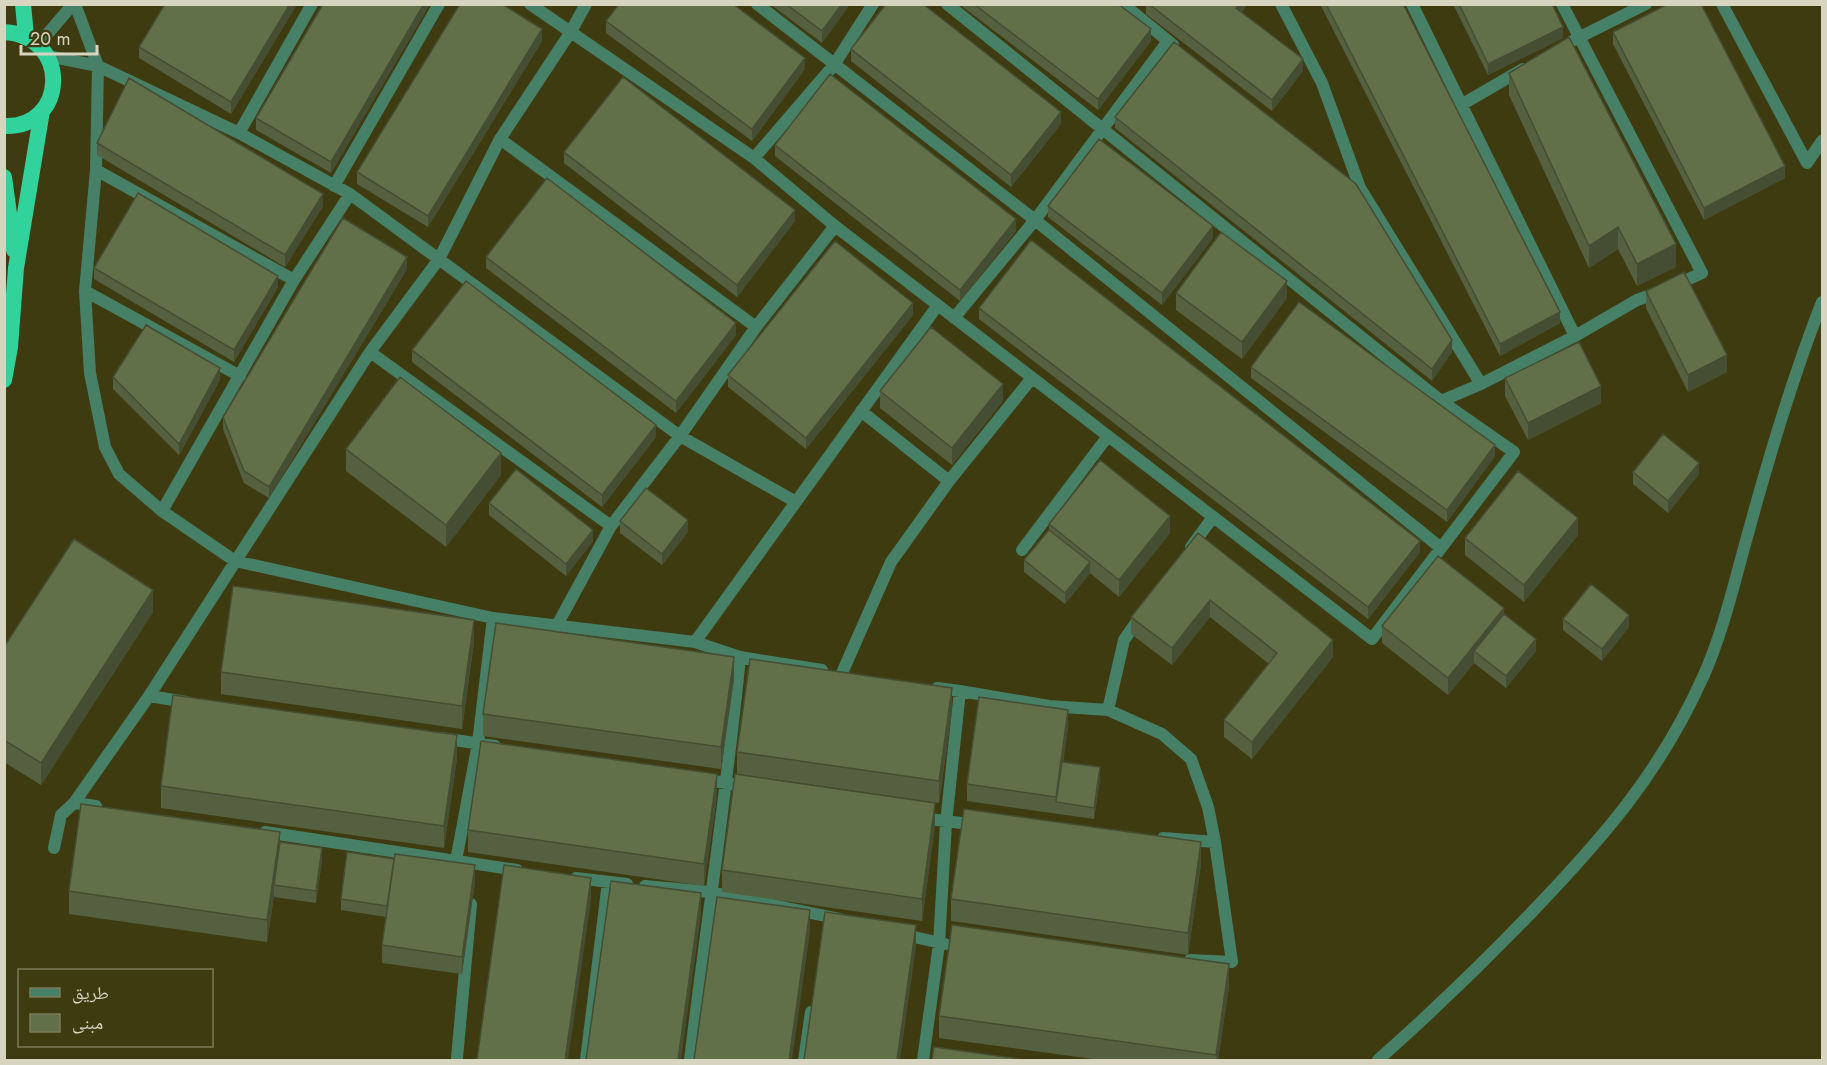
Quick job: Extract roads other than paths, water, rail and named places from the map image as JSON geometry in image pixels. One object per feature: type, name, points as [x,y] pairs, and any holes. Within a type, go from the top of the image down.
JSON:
[{"type":"highway","points":[[4,126],[22,124],[42,111],[50,99],[54,84],[53,69],[38,45],[23,4]]},
{"type":"highway","points":[[4,32],[38,45]]},
{"type":"highway","points":[[4,380],[10,347],[16,268],[42,111]]},
{"type":"highway","points":[[4,177],[16,268]]},
{"type":"street","points":[[796,502],[680,436],[350,194],[239,133],[98,66],[38,45],[74,4],[98,66],[96,170],[84,291],[90,373],[105,447],[119,474],[162,511],[235,561],[493,618],[694,642],[740,657],[848,674],[891,562],[949,481],[1032,378]]},
{"type":"street","points":[[239,133],[312,4]]},
{"type":"street","points":[[334,186],[439,4]]},
{"type":"street","points":[[530,4],[754,158],[835,226],[1372,639],[1514,452],[1441,401],[947,4]]},
{"type":"street","points":[[54,848],[62,815],[74,803],[149,696],[370,352],[439,259],[500,139],[570,33],[586,4]]},
{"type":"street","points":[[757,4],[1035,220],[1441,548]]},
{"type":"street","points":[[754,158],[834,65],[873,4]]},
{"type":"street","points":[[1123,4],[1137,9],[1168,41],[1186,55]]},
{"type":"street","points":[[1281,4],[1322,83],[1360,188],[1481,384]]},
{"type":"street","points":[[1412,4],[1575,336]]},
{"type":"street","points":[[1441,401],[1481,384],[1575,336],[1637,300],[1702,273],[1562,4]]},
{"type":"street","points":[[1559,48],[1646,4]]},
{"type":"street","points":[[1722,4],[1807,163],[1822,141]]},
{"type":"street","points":[[954,318],[1035,220],[1168,41]]},
{"type":"street","points":[[1461,105],[1539,59]]},
{"type":"street","points":[[500,139],[756,327]]},
{"type":"street","points":[[96,170],[294,280]]},
{"type":"street","points":[[1341,174],[1360,188]]},
{"type":"street","points":[[162,511],[294,280],[350,194]]},
{"type":"street","points":[[556,627],[611,526],[680,436],[756,327],[835,226]]},
{"type":"street","points":[[84,291],[240,376]]},
{"type":"street","points":[[1378,1060],[1435,1010],[1582,860],[1625,809],[1663,754],[1689,705],[1719,634],[1778,428],[1822,302]]},
{"type":"street","points":[[694,642],[938,305]]},
{"type":"street","points":[[370,352],[611,526]]},
{"type":"street","points":[[861,411],[949,481]]},
{"type":"street","points":[[1022,550],[1108,436]]},
{"type":"street","points":[[1185,554],[1213,517]]},
{"type":"street","points":[[1108,710],[1124,640],[1151,602]]},
{"type":"street","points":[[456,861],[478,743],[493,618]]},
{"type":"street","points":[[690,1060],[710,892],[727,783],[740,657]]},
{"type":"street","points":[[925,686],[1050,706],[1108,710],[1162,734],[1191,759],[1208,807],[1232,962],[1173,959]]},
{"type":"street","points":[[923,1060],[939,944],[946,823],[960,691]]},
{"type":"street","points":[[149,696],[196,703]]},
{"type":"street","points":[[431,736],[512,748]]},
{"type":"street","points":[[693,777],[762,789]]},
{"type":"street","points":[[74,803],[109,808]]},
{"type":"street","points":[[912,817],[946,823],[993,826]]},
{"type":"street","points":[[248,830],[456,861],[474,876],[530,872]]},
{"type":"street","points":[[1145,837],[1215,842]]},
{"type":"street","points":[[457,1058],[474,876]]},
{"type":"street","points":[[563,876],[710,892],[825,921],[849,921]]},
{"type":"street","points":[[586,1060],[608,882]]},
{"type":"street","points":[[883,930],[939,944],[963,945]]},
{"type":"street","points":[[804,1060],[814,994]]}]
